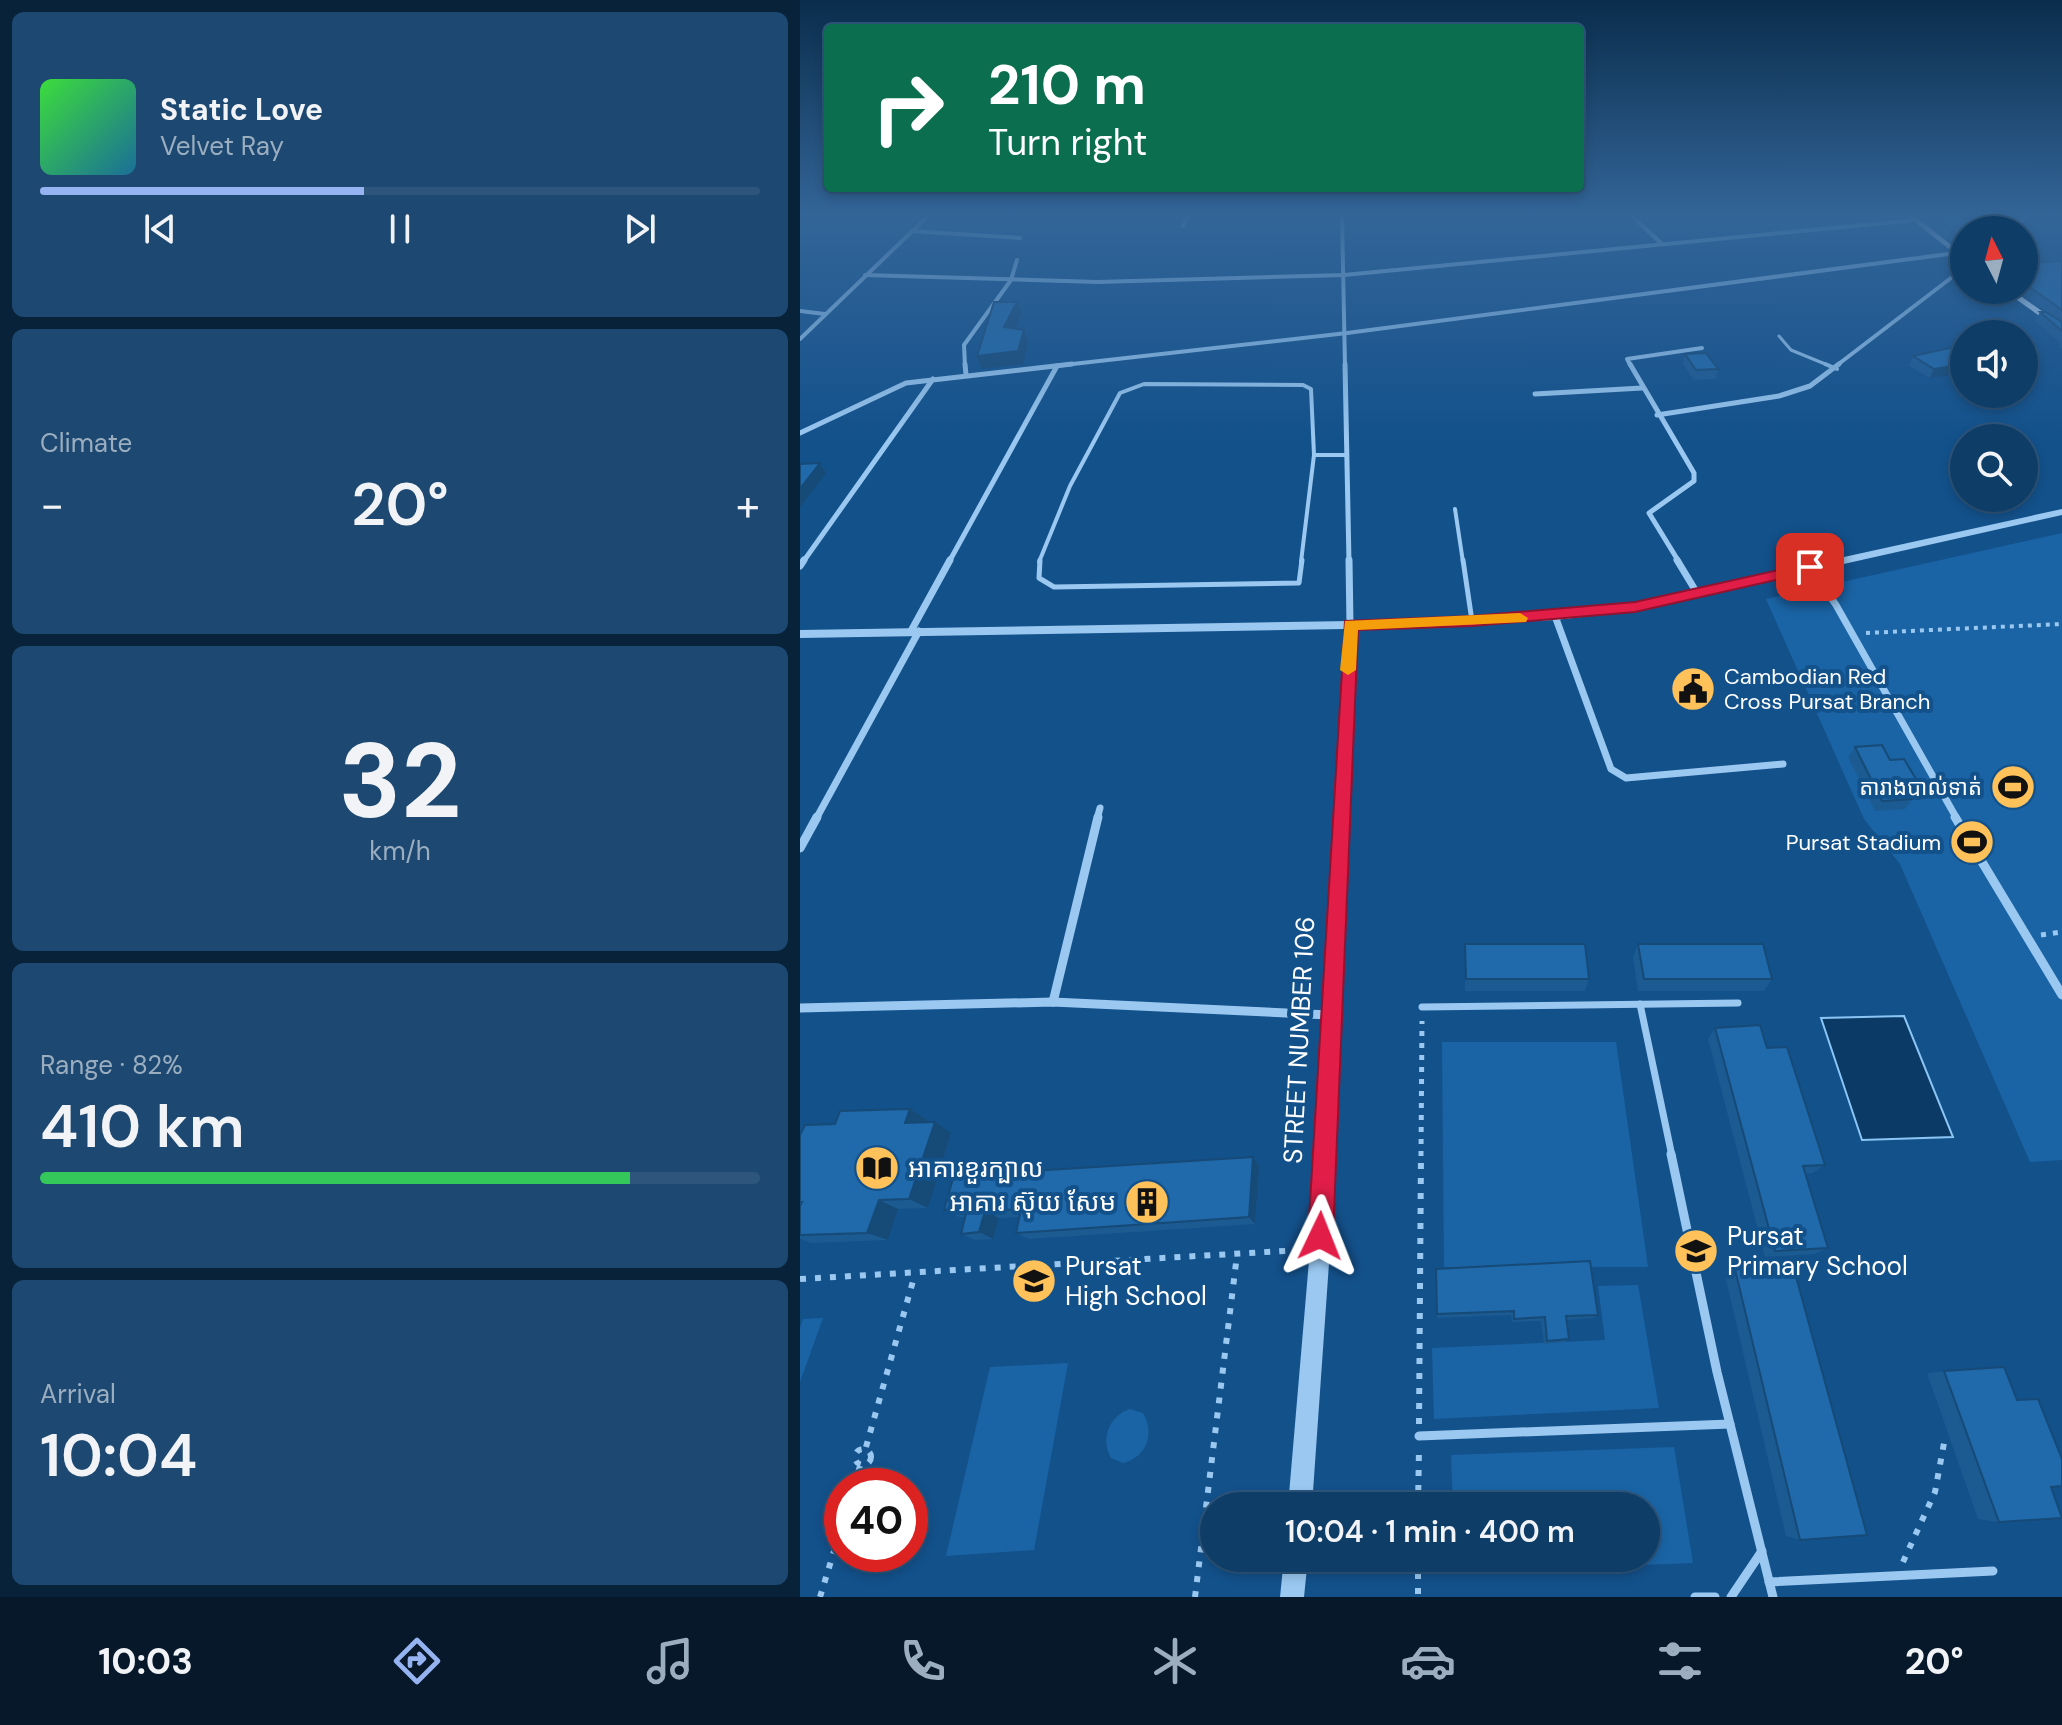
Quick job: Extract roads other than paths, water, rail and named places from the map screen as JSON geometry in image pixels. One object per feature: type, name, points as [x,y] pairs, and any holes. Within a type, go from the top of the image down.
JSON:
[{"type":"main road","points":[[2027,304],[2062,329]]},
{"type":"street","points":[[800,339],[849,291]]},
{"type":"street","points":[[966,375],[964,345],[1003,291]]},
{"type":"street","points":[[1345,291],[1350,625]]},
{"type":"street","points":[[800,433],[898,386],[933,379],[1347,333],[1670,291]]},
{"type":"street","points":[[1657,415],[1779,396],[1810,386],[1837,369],[1936,291]]},
{"type":"street","points":[[800,311],[825,314]]},
{"type":"street","points":[[1697,593],[1649,513],[1694,481],[1694,473],[1657,415],[1627,359],[1702,348]]},
{"type":"street","points":[[800,848],[1057,366]]},
{"type":"street","points":[[800,566],[933,379]]},
{"type":"street","points":[[1535,394],[1642,388]]},
{"type":"street","points":[[800,634],[1350,625],[1555,616],[1635,607],[2062,512]]},
{"type":"street","points":[[1810,567],[1852,633],[1929,773],[2062,995]]},
{"type":"street","points":[[1555,616],[1611,769],[1617,775],[1626,778],[1783,764]]},
{"type":"street","name":"STREET NUMBER 106","points":[[1301,1492],[1320,1249],[1350,625]]},
{"type":"street","points":[[1053,1002],[1100,808]]},
{"type":"street","points":[[800,1008],[1053,1002],[1329,1015]]},
{"type":"street","points":[[1292,1597],[1295,1572]]},
{"type":"lane","points":[[1779,336],[1791,350],[1837,369]]},
{"type":"lane","points":[[1308,385],[1311,389],[1314,455],[1299,583],[1203,587],[1054,587],[1039,578],[1042,557],[1084,456],[1120,393],[1129,387],[1308,385]]},
{"type":"lane","points":[[1314,455],[1347,455]]},
{"type":"lane","points":[[1455,509],[1472,621]]},
{"type":"lane","points":[[1422,1007],[1738,1003]]},
{"type":"lane","points":[[1640,1004],[1730,1424],[1773,1597]]},
{"type":"lane","points":[[1419,1436],[1730,1424]]},
{"type":"lane","points":[[1731,1597],[1762,1551]]},
{"type":"lane","points":[[1769,1582],[1993,1571]]},
{"type":"lane","points":[[1695,1597],[1715,1597]]},
{"type":"place","name":"Cambodian Red Cross Pursat Branch","points":[[1693,689]]},
{"type":"place","name":"តារាងបាល់ទាត់","points":[[2013,787]]},
{"type":"place","name":"Pursat Stadium","points":[[1972,842]]},
{"type":"place","name":"អាគារខួរក្បាល","points":[[877,1168]]},
{"type":"place","name":"អាគារ ស៊ុយ សែម","points":[[1147,1202]]},
{"type":"place","name":"Pursat Primary School","points":[[1696,1251]]},
{"type":"place","name":"Pursat High School","points":[[1034,1281]]}]
